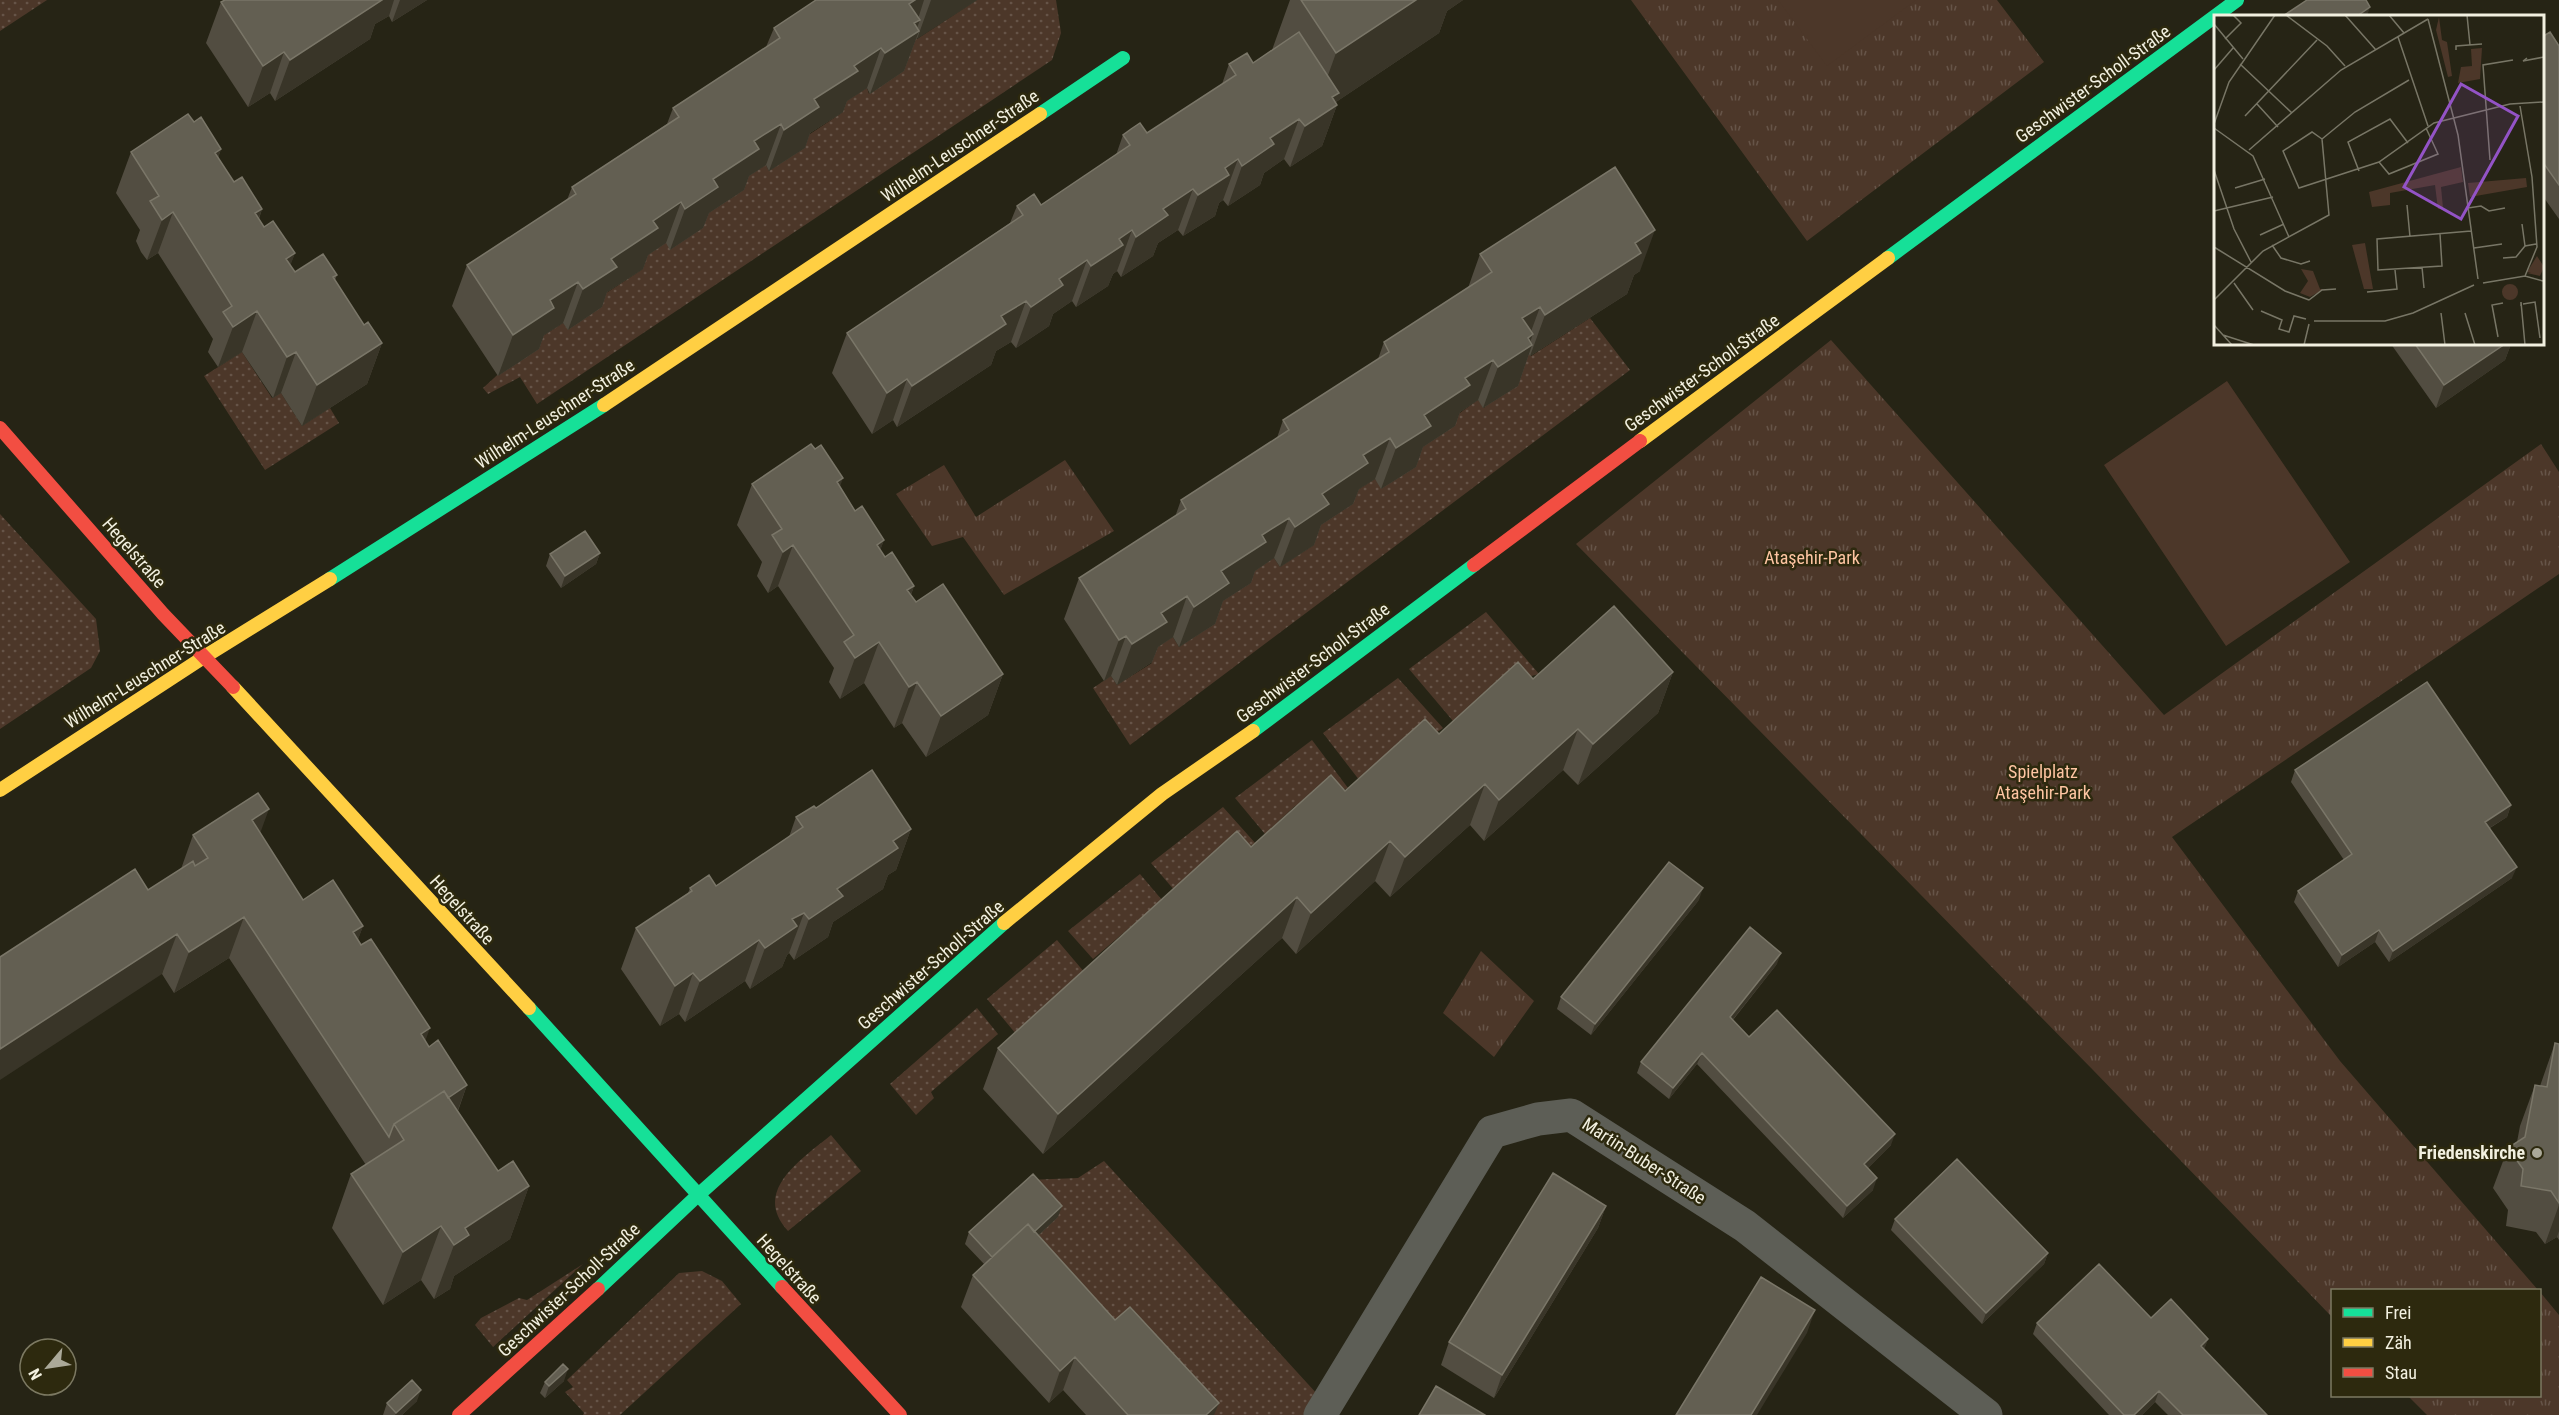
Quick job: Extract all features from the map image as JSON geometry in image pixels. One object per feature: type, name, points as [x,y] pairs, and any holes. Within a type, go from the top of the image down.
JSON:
[{"type":"street","name":"Geschwister-Scholl-Straße","points":[[2217,15],[2237,0]]},
{"type":"street","name":"Geschwister-Scholl-Straße","points":[[459,1415],[577,1310],[697,1197],[990,935],[1162,794],[1281,711],[1578,487],[2214,17]]},
{"type":"street","name":"Wilhelm-Leuschner-Straße","points":[[0,790],[204,657],[607,403],[1123,58]]},
{"type":"street","name":"Hegelstraße","points":[[0,428],[204,657],[257,711],[601,1087],[697,1197],[900,1415]]},
{"type":"street","name":"Martin-Buber-Straße","points":[[1320,1415],[1492,1132],[1538,1119],[1570,1115],[1746,1226],[1986,1415]]},
{"type":"green space","points":[[0,0],[47,0],[0,31]]},
{"type":"green space","points":[[977,0],[1056,0],[1061,33],[1052,60],[537,404],[520,377],[488,394],[483,388],[535,341],[563,323],[568,329],[597,299],[643,269],[638,262],[698,219],[739,182],[766,165],[769,171],[804,148],[804,138],[843,112],[839,106],[867,88],[869,94],[912,33],[917,39]]},
{"type":"green space","points":[[1631,0],[1997,0],[2044,62],[1807,241]]},
{"type":"green space","points":[[1778,0],[1916,0],[1827,66]]},
{"type":"green space","points":[[1590,318],[1630,370],[1130,745],[1093,688],[1111,676],[1117,685],[1152,663],[1146,654],[1173,637],[1179,647],[1214,624],[1207,611],[1247,576],[1274,558],[1280,567],[1314,545],[1307,534],[1348,496],[1375,479],[1382,488],[1415,452],[1451,420],[1478,400],[1484,408],[1525,348],[1531,356]]},
{"type":"green space","name":"Ataşehir-Park","points":[[1831,340],[2164,715],[2541,444],[2559,472],[2559,574],[2172,837],[2340,1061],[2537,1289],[2331,1289],[2331,1316],[2093,1070],[1576,544]]},
{"type":"green space","points":[[242,352],[272,398],[281,393],[302,426],[330,408],[339,423],[265,470],[204,376]]},
{"type":"green space","points":[[2227,381],[2350,562],[2226,646],[2104,465]]},
{"type":"green space","points":[[1065,460],[1114,531],[1004,595],[963,537],[932,546],[896,494],[944,465],[976,517]]},
{"type":"green space","points":[[0,514],[96,619],[100,651],[91,668],[0,729]]},
{"type":"green space","points":[[1486,612],[1539,674],[1494,686],[1453,721],[1409,669]]},
{"type":"green space","points":[[1398,678],[1443,728],[1363,785],[1323,733]]},
{"type":"green space","points":[[1312,740],[1348,788],[1295,806],[1265,834],[1235,798]]},
{"type":"green space","points":[[1223,807],[1256,844],[1211,858],[1175,891],[1151,863]]},
{"type":"green space","points":[[1140,874],[1162,900],[1093,959],[1068,931]]},
{"type":"green space","points":[[1057,940],[1085,973],[1016,1034],[987,999]]},
{"type":"green space","points":[[1481,951],[1534,1001],[1494,1057],[1443,1013]]},
{"type":"green space","points":[[977,1008],[998,1034],[931,1092],[934,1098],[916,1115],[890,1084]]},
{"type":"green space","points":[[831,1135],[861,1171],[788,1231],[778,1216],[775,1202],[778,1189],[795,1165]]},
{"type":"green space","points":[[1104,1161],[1318,1395],[1305,1415],[1188,1415],[1016,1256],[1027,1180],[1078,1178]]},
{"type":"green space","points":[[583,1264],[493,1347],[475,1325],[481,1318],[519,1298],[527,1300]]},
{"type":"green space","points":[[702,1271],[722,1281],[741,1304],[620,1415],[583,1415],[584,1413],[565,1392],[573,1387],[567,1380],[679,1273]]},
{"type":"green space","points":[[2541,1293],[2559,1315],[2559,1415],[2427,1415],[2409,1397],[2541,1397]]},
{"type":"building","points":[[225,0],[382,0],[290,60],[284,52],[263,66],[221,2]]},
{"type":"building","points":[[816,0],[915,0],[909,4],[920,20],[914,23],[919,31],[885,53],[881,48],[854,66],[858,71],[814,99],[819,107],[784,130],[781,124],[754,141],[759,149],[713,179],[718,187],[685,209],[681,202],[653,221],[658,228],[611,259],[617,267],[583,289],[578,282],[550,300],[554,308],[513,335],[467,265],[576,194],[572,187],[679,117],[673,108],[780,38],[774,28]]},
{"type":"building","points":[[1301,0],[1416,0],[1336,53]]},
{"type":"building","points":[[2307,0],[2366,0],[2370,7],[2358,15],[2284,15]]},
{"type":"building","points":[[1299,32],[1339,93],[1332,97],[1337,105],[1305,126],[1299,119],[1270,138],[1274,144],[1242,166],[1238,159],[1225,168],[1229,175],[1198,195],[1193,189],[1163,209],[1168,215],[1136,237],[1132,230],[1119,239],[1123,245],[1091,266],[1087,260],[1059,279],[1063,285],[1031,307],[1026,301],[1001,316],[1006,324],[912,386],[907,379],[887,393],[847,333],[1023,215],[1017,206],[1034,194],[1041,205],[1130,145],[1123,135],[1140,123],[1147,133],[1236,75],[1229,64],[1247,53],[1253,63]]},
{"type":"building","points":[[2550,32],[2559,46],[2559,185],[2544,164],[2544,36]]},
{"type":"building","points":[[188,114],[194,122],[201,117],[221,149],[215,153],[234,182],[242,177],[262,209],[255,213],[264,227],[273,221],[295,253],[286,259],[295,272],[323,254],[337,275],[333,277],[364,325],[368,322],[382,343],[317,385],[296,352],[287,357],[257,311],[233,327],[223,312],[232,306],[173,212],[162,220],[150,201],[159,196],[131,152]]},
{"type":"building","points":[[1615,167],[1655,230],[1635,243],[1641,253],[1545,315],[1540,307],[1522,318],[1533,334],[1528,338],[1532,345],[1498,367],[1493,360],[1465,378],[1470,385],[1424,415],[1431,426],[1396,448],[1390,438],[1363,455],[1368,463],[1322,494],[1329,504],[1295,527],[1289,518],[1262,535],[1266,542],[1221,571],[1229,583],[1194,607],[1187,596],[1161,613],[1167,622],[1132,644],[1126,636],[1119,640],[1079,578],[1186,509],[1181,500],[1289,430],[1283,420],[1389,352],[1384,342],[1492,272],[1480,254]]},
{"type":"building","points":[[2416,345],[2504,345],[2444,385]]},
{"type":"building","points":[[811,444],[815,449],[821,445],[843,478],[837,482],[855,511],[862,506],[884,540],[877,545],[885,557],[892,552],[914,586],[907,590],[916,602],[943,584],[1003,674],[941,716],[917,682],[909,687],[879,642],[855,658],[844,642],[854,635],[793,545],[783,552],[772,535],[782,529],[752,484]]},
{"type":"building","points":[[585,531],[600,553],[565,576],[550,554]]},
{"type":"building","points":[[1614,606],[1673,672],[1593,744],[1578,729],[1499,800],[1485,784],[1405,857],[1390,841],[1311,913],[1297,897],[1058,1114],[998,1048],[1237,831],[1251,847],[1331,775],[1345,791],[1425,719],[1439,734],[1518,662],[1533,679]]},
{"type":"building","points":[[2427,682],[2511,805],[2485,822],[2517,867],[2393,951],[2379,930],[2342,955],[2298,891],[2352,854],[2295,770]]},
{"type":"building","points":[[872,770],[911,829],[893,841],[898,848],[837,889],[843,896],[809,919],[804,913],[792,919],[797,926],[765,948],[759,940],[700,981],[693,973],[675,986],[636,928],[692,891],[690,888],[709,875],[716,886],[803,827],[796,817],[814,806],[816,808]]},
{"type":"building","points":[[258,793],[269,809],[252,820],[303,900],[333,880],[363,926],[353,932],[361,945],[371,939],[430,1028],[421,1034],[429,1047],[438,1040],[467,1085],[448,1098],[444,1091],[394,1124],[389,1137],[244,917],[189,952],[177,934],[0,1049],[0,957],[135,869],[148,890],[193,861],[195,866],[208,858],[193,835]]},
{"type":"building","points":[[1669,862],[1703,888],[1595,1024],[1561,997]]},
{"type":"building","points":[[1750,927],[1781,953],[1730,1017],[1749,1037],[1777,1010],[1895,1134],[1864,1164],[1877,1178],[1847,1206],[1702,1053],[1673,1088],[1641,1062]]},
{"type":"building","points":[[2555,1043],[2559,1044],[2559,1203],[2551,1191],[2521,1186],[2523,1169],[2508,1148],[2525,1137],[2535,1085],[2547,1087]]},
{"type":"building","points":[[444,1091],[498,1171],[513,1161],[529,1186],[465,1228],[469,1235],[454,1245],[441,1226],[403,1252],[351,1174],[404,1140],[394,1124]]},
{"type":"building","points":[[1957,1159],[2048,1253],[1986,1313],[1895,1219]]},
{"type":"building","points":[[1553,1173],[1606,1206],[1502,1375],[1449,1342]]},
{"type":"building","points":[[1033,1174],[1062,1206],[1034,1232],[1028,1224],[992,1257],[969,1232]]},
{"type":"building","points":[[1028,1224],[1115,1320],[1130,1307],[1219,1403],[1206,1415],[1128,1415],[1075,1357],[1060,1371],[973,1275]]},
{"type":"building","points":[[2099,1264],[2151,1318],[2171,1299],[2208,1339],[2201,1346],[2267,1415],[2183,1415],[2159,1391],[2134,1415],[2124,1415],[2037,1323]]},
{"type":"building","points":[[1761,1277],[1815,1310],[1751,1415],[1676,1415]]},
{"type":"building","points":[[563,1364],[568,1369],[549,1386],[545,1382]]},
{"type":"building","points":[[412,1380],[421,1390],[396,1413],[387,1403]]},
{"type":"building","points":[[1436,1386],[1485,1415],[1419,1415]]},
{"type":"traffic: fast","points":[[2217,15],[2237,0]]},
{"type":"traffic: fast","points":[[1888,258],[2214,17]]},
{"type":"traffic: fast","points":[[1040,114],[1123,58]]},
{"type":"traffic: fast","points":[[330,579],[604,405]]},
{"type":"traffic: fast","points":[[1253,731],[1474,565]]},
{"type":"traffic: fast","points":[[598,1289],[697,1196],[1004,923]]},
{"type":"traffic: fast","points":[[529,1008],[782,1287]]},
{"type":"traffic: slow","points":[[604,405],[1040,114]]},
{"type":"traffic: slow","points":[[1640,441],[1888,258]]},
{"type":"traffic: slow","points":[[0,790],[204,657],[330,579]]},
{"type":"traffic: slow","points":[[233,687],[529,1008]]},
{"type":"traffic: slow","points":[[1004,923],[1162,794],[1253,731]]},
{"type":"traffic: jam","points":[[0,428],[163,614],[233,687]]},
{"type":"traffic: jam","points":[[1474,565],[1640,441]]},
{"type":"traffic: jam","points":[[782,1287],[900,1415]]},
{"type":"traffic: jam","points":[[459,1415],[598,1289]]},
{"type":"place","name":"Friedenskirche","points":[[2537,1153]]},
{"type":"park label","name":"Spielplatz Ataşehir-Park","points":[[2043,782]]}]
